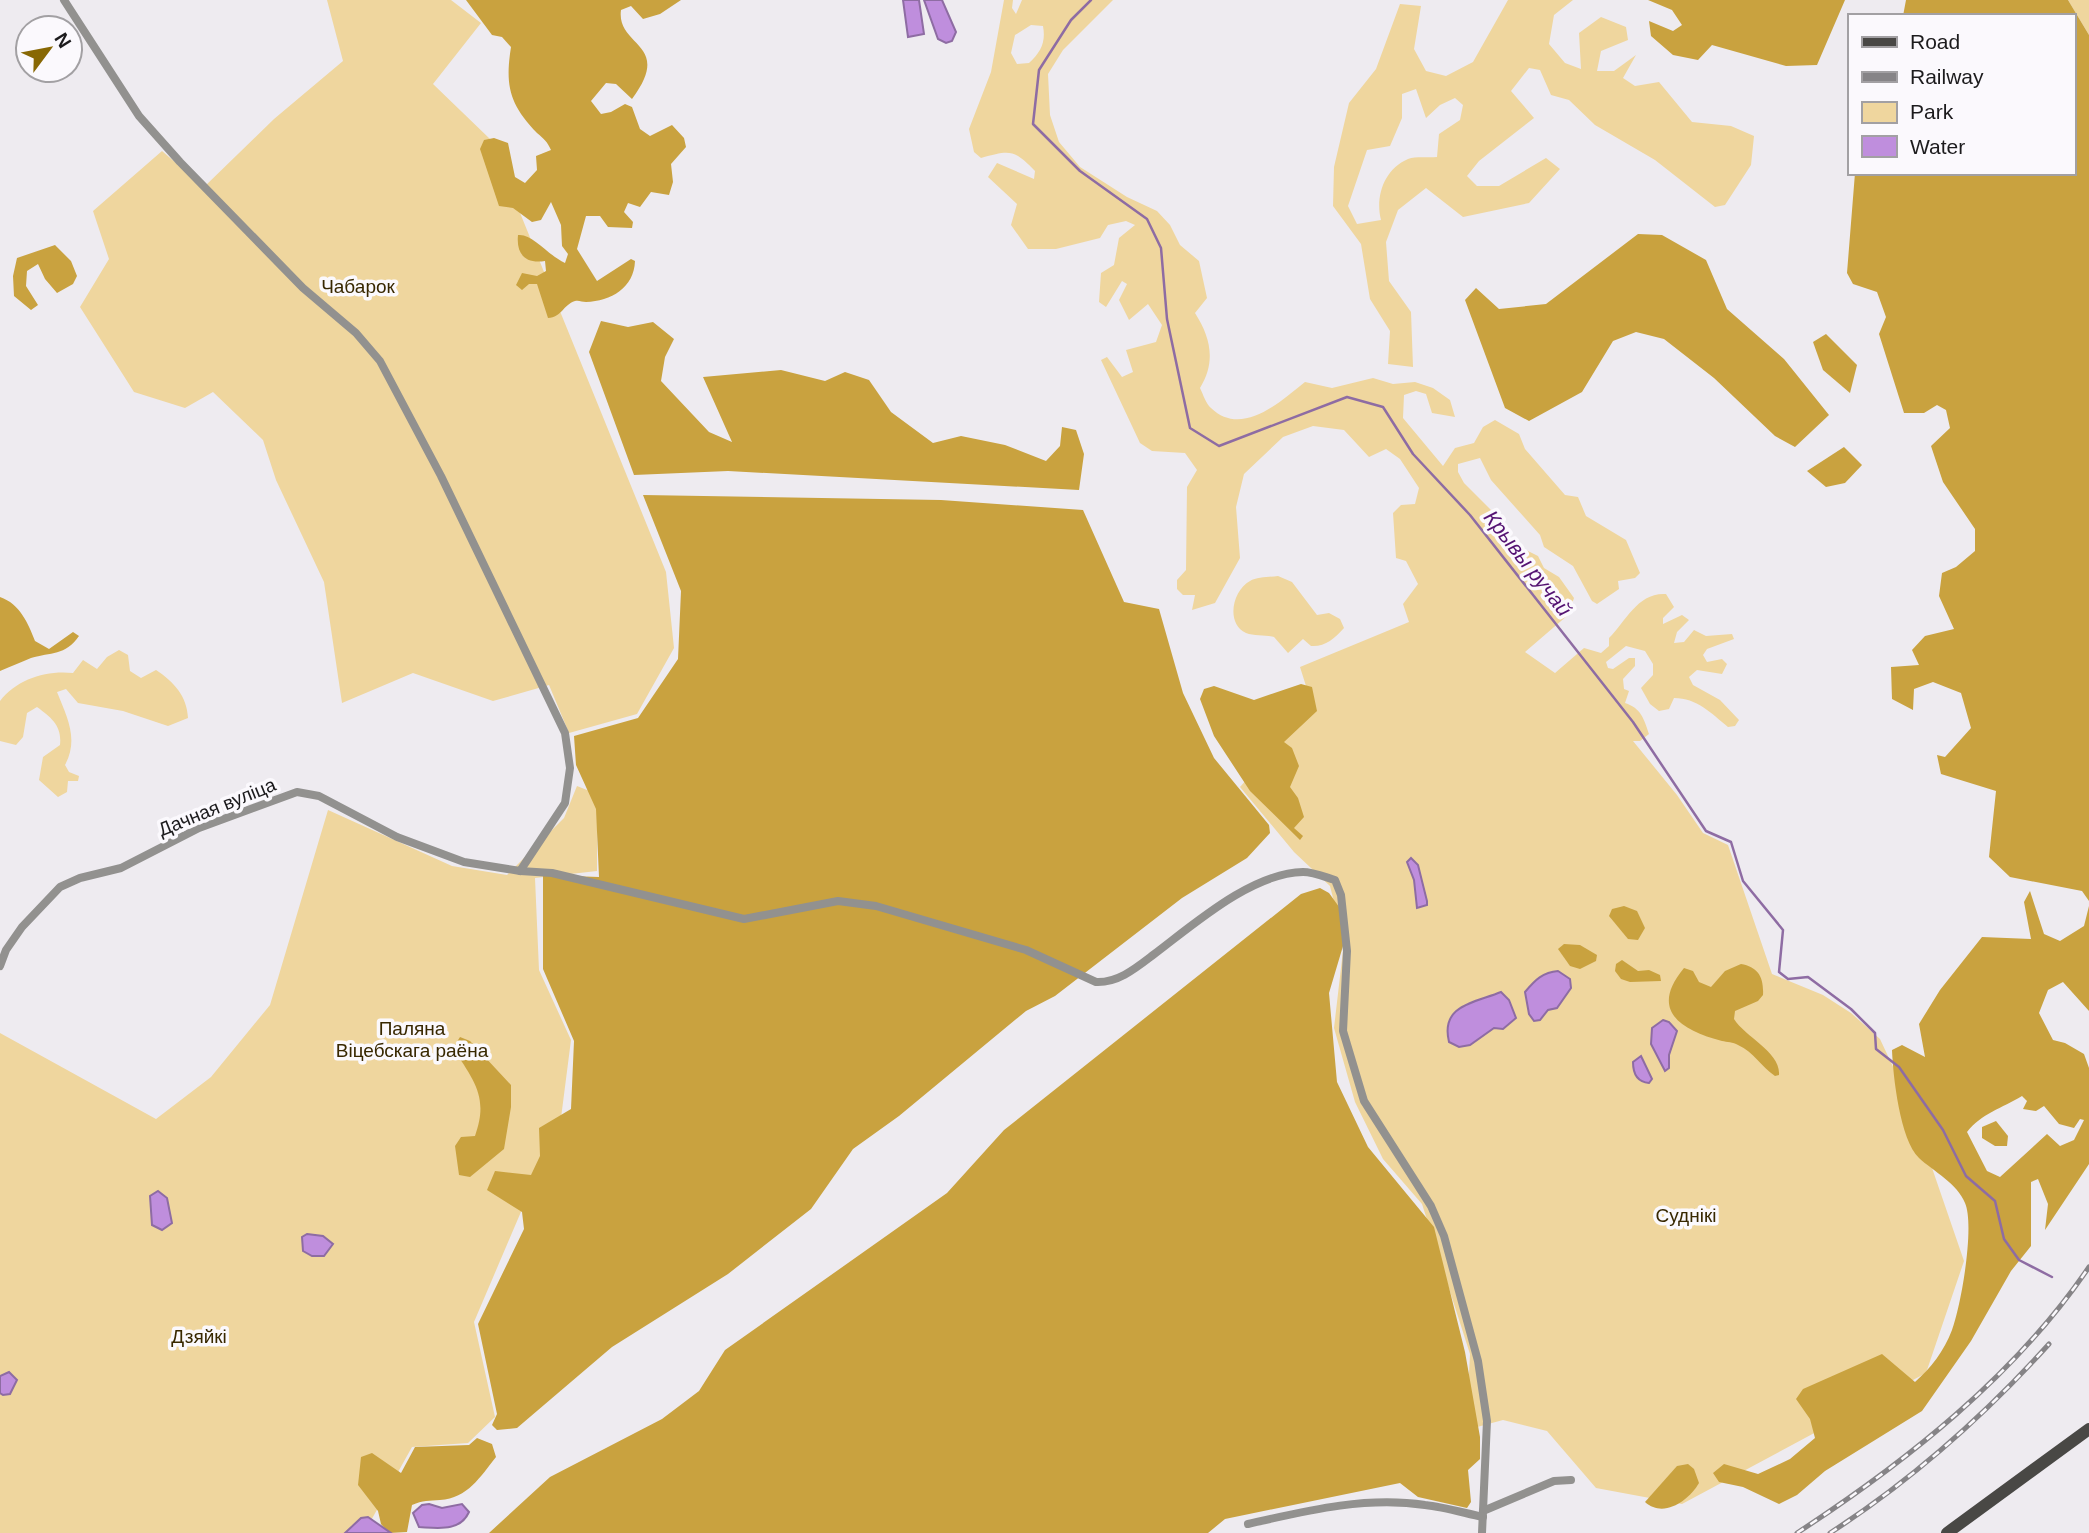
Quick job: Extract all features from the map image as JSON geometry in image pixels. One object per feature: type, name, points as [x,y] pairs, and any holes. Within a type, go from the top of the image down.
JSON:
[{"type":"main road","points":[[1947,1533],[2089,1429]]},
{"type":"street","points":[[64,0],[132,106],[172,153],[303,288],[356,333],[380,361],[429,453],[565,733],[570,768],[565,803],[520,871]]},
{"type":"street","name":"Дачная вуліца","points":[[0,966],[6,950],[22,927],[60,887],[80,877],[121,868],[199,828],[297,792],[319,796],[397,837],[464,862],[552,873],[744,919],[838,901],[876,906],[1026,950],[1071,973],[1096,982],[1108,983],[1132,971],[1201,918],[1247,890],[1279,875],[1306,872],[1335,880],[1341,895],[1347,951],[1343,1031],[1364,1101],[1431,1206],[1444,1236],[1478,1362],[1487,1421],[1483,1514]]},
{"type":"street","points":[[1248,1524],[1319,1507],[1368,1504],[1423,1504],[1483,1514],[1554,1482],[1571,1479]]},
{"type":"street","points":[[1482,1533],[1483,1514]]},
{"type":"green space","name":"Чабарок","points":[[327,0],[451,0],[481,23],[433,84],[490,139],[666,572],[674,648],[637,714],[569,733],[549,685],[493,701],[413,673],[342,703],[324,582],[276,480],[263,440],[213,392],[185,408],[134,392],[80,307],[109,259],[93,211],[162,151],[204,187],[274,119],[343,61]]},
{"type":"green space","name":"Суднікі","points":[[1004,0],[1013,0],[1012,8],[1016,14],[1022,0],[1113,0],[1063,50],[1048,74],[1050,115],[1059,142],[1080,167],[1127,197],[1157,211],[1170,225],[1180,245],[1199,261],[1207,298],[1195,313],[1205,332],[1210,350],[1208,369],[1200,388],[1211,408],[1223,416],[1248,418],[1273,406],[1305,382],[1332,388],[1373,378],[1393,384],[1415,382],[1433,388],[1450,400],[1455,417],[1432,413],[1426,394],[1416,391],[1404,395],[1403,418],[1443,466],[1455,448],[1474,443],[1483,427],[1495,420],[1519,434],[1525,449],[1565,495],[1578,497],[1586,516],[1626,540],[1640,573],[1635,578],[1618,581],[1619,589],[1597,604],[1592,601],[1573,566],[1544,547],[1540,535],[1491,480],[1480,458],[1458,464],[1458,472],[1464,483],[1498,517],[1501,531],[1510,542],[1538,556],[1544,568],[1559,577],[1574,598],[1568,615],[1525,652],[1555,673],[1584,648],[1601,653],[1609,646],[1609,638],[1633,609],[1648,598],[1666,594],[1674,607],[1663,618],[1663,624],[1682,615],[1689,620],[1677,632],[1674,643],[1684,642],[1694,630],[1706,636],[1732,634],[1734,639],[1707,649],[1703,655],[1707,662],[1722,659],[1727,664],[1722,674],[1697,670],[1689,677],[1693,685],[1720,700],[1739,720],[1735,726],[1728,727],[1703,707],[1690,701],[1674,698],[1669,709],[1659,711],[1650,704],[1641,688],[1653,675],[1653,664],[1645,651],[1626,646],[1606,662],[1608,668],[1613,669],[1629,658],[1635,658],[1635,666],[1623,679],[1624,689],[1629,691],[1625,703],[1638,711],[1649,734],[1640,741],[1633,741],[1677,795],[1703,833],[1728,845],[1772,974],[1823,995],[1851,1013],[1880,1039],[1909,1101],[1964,1261],[1926,1373],[1682,1504],[1596,1488],[1547,1431],[1503,1420],[1466,1430],[1470,1354],[1422,1204],[1383,1159],[1355,1102],[1334,1028],[1344,942],[1330,886],[1294,852],[1240,787],[1312,705],[1300,667],[1409,622],[1403,604],[1418,584],[1406,561],[1396,558],[1393,513],[1401,505],[1415,504],[1419,488],[1400,459],[1386,449],[1369,457],[1344,430],[1313,426],[1283,437],[1244,474],[1236,507],[1240,558],[1215,603],[1192,610],[1195,595],[1183,595],[1177,589],[1177,580],[1186,570],[1187,487],[1197,470],[1185,453],[1152,451],[1140,443],[1101,360],[1107,357],[1122,377],[1133,372],[1126,350],[1156,342],[1162,325],[1148,304],[1129,320],[1119,300],[1127,284],[1122,281],[1106,307],[1099,302],[1101,273],[1114,265],[1119,238],[1135,225],[1126,221],[1108,225],[1100,238],[1056,249],[1028,249],[1011,225],[1017,204],[988,177],[997,163],[1034,179],[1035,171],[1011,153],[981,158],[974,152],[969,129],[991,72]],"holes":[[[1031,25],[1043,26],[1043,42],[1037,55],[1029,63],[1017,64],[1011,53],[1015,35]]]},
{"type":"green space","points":[[1508,0],[1573,0],[1554,15],[1549,44],[1565,63],[1581,69],[1579,33],[1601,17],[1626,27],[1628,40],[1601,51],[1597,71],[1614,71],[1636,55],[1623,78],[1635,86],[1659,82],[1692,122],[1731,126],[1754,136],[1751,165],[1725,205],[1715,207],[1655,160],[1595,125],[1569,100],[1551,95],[1540,70],[1529,68],[1511,91],[1534,118],[1479,161],[1467,176],[1477,186],[1499,186],[1546,158],[1560,169],[1529,203],[1463,217],[1426,188],[1398,210],[1386,242],[1389,281],[1411,312],[1413,367],[1388,364],[1390,331],[1370,299],[1361,244],[1333,206],[1334,167],[1349,103],[1376,69],[1400,4],[1421,6],[1414,49],[1426,71],[1446,76],[1473,62]],"holes":[[[1416,89],[1426,118],[1440,105],[1455,98],[1463,105],[1460,120],[1439,134],[1437,157],[1408,159],[1387,177],[1379,202],[1381,220],[1357,224],[1348,206],[1367,150],[1390,146],[1402,118],[1402,94]]]},
{"type":"green space","points":[[2068,0],[2089,0],[2089,35]]},
{"type":"green space","points":[[1278,576],[1292,582],[1317,615],[1329,613],[1340,619],[1344,628],[1325,644],[1311,646],[1303,639],[1288,653],[1274,637],[1249,634],[1239,628],[1235,622],[1234,607],[1244,585],[1260,578]]},
{"type":"green space","points":[[119,650],[128,655],[130,671],[141,678],[156,670],[168,679],[182,696],[188,718],[168,726],[123,711],[78,703],[66,689],[57,692],[68,719],[71,737],[65,765],[69,772],[79,776],[78,781],[68,781],[67,792],[58,797],[39,780],[43,757],[60,745],[55,723],[37,707],[27,713],[23,737],[16,745],[0,741],[0,701],[15,687],[33,678],[53,673],[73,673],[83,660],[97,669],[107,657]]},
{"type":"green space","name":"Дзяйкі","points":[[577,786],[597,794],[597,871],[535,878],[539,970],[571,1040],[561,1118],[474,1322],[495,1417],[468,1443],[412,1447],[364,1533],[0,1533],[0,1033],[156,1119],[211,1077],[270,1005],[328,810],[452,866],[507,875],[564,818]]},
{"type":"shaded area","points":[[466,0],[681,0],[660,14],[643,19],[631,6],[621,10],[622,22],[627,32],[646,56],[647,67],[643,81],[632,99],[616,84],[606,83],[591,101],[601,114],[625,104],[632,107],[640,129],[650,136],[672,125],[684,138],[686,147],[671,164],[673,182],[669,195],[651,192],[640,207],[628,203],[624,212],[633,222],[632,228],[608,227],[600,216],[586,216],[577,249],[597,281],[631,259],[635,261],[634,270],[626,286],[612,296],[595,301],[575,301],[548,318],[537,284],[529,284],[522,290],[516,285],[522,273],[537,276],[546,271],[545,261],[532,261],[524,257],[519,248],[518,235],[535,241],[565,263],[568,254],[562,246],[561,225],[551,202],[541,220],[532,222],[513,208],[499,206],[480,149],[484,140],[494,138],[508,143],[515,177],[525,183],[537,170],[536,156],[551,150],[520,113],[511,93],[511,47],[502,37],[492,35]]},
{"type":"shaded area","points":[[1648,0],[1845,0],[1817,65],[1786,66],[1712,45],[1698,60],[1673,55],[1651,36],[1649,21],[1673,31],[1682,25],[1672,10]]},
{"type":"shaded area","points":[[1906,0],[2068,0],[2089,35],[2089,901],[2082,891],[2010,877],[1989,857],[1996,791],[1941,774],[1937,755],[1945,757],[1971,728],[1961,693],[1933,682],[1914,689],[1913,710],[1892,699],[1891,667],[1919,665],[1912,650],[1925,636],[1954,629],[1939,596],[1942,573],[1956,567],[1975,551],[1975,529],[1943,482],[1931,446],[1950,428],[1946,410],[1937,405],[1924,413],[1904,413],[1879,334],[1886,317],[1877,292],[1853,284],[1847,273],[1855,175],[2075,175],[2075,14],[1903,14]]},
{"type":"shaded area","points":[[1638,234],[1662,235],[1706,260],[1727,309],[1784,359],[1829,415],[1795,447],[1775,436],[1714,378],[1664,339],[1636,332],[1613,341],[1582,392],[1529,421],[1505,408],[1465,300],[1476,288],[1499,309],[1546,304]]},
{"type":"shaded area","points":[[55,245],[71,261],[77,276],[73,284],[57,293],[45,279],[38,264],[27,271],[26,286],[38,305],[31,310],[14,296],[13,276],[17,258]]},
{"type":"shaded area","points":[[601,321],[628,327],[653,322],[674,339],[665,357],[661,381],[709,432],[732,442],[703,377],[781,370],[825,381],[845,372],[869,380],[891,412],[933,443],[961,436],[1005,445],[1046,461],[1060,446],[1062,427],[1076,430],[1084,454],[1079,490],[728,471],[634,475],[589,352]]},
{"type":"shaded area","points":[[1826,334],[1857,365],[1850,393],[1823,370],[1813,342]]},
{"type":"shaded area","points":[[1844,447],[1862,465],[1845,483],[1826,487],[1807,471]]},
{"type":"shaded area","points":[[643,495],[941,500],[1083,510],[1124,602],[1159,609],[1183,693],[1214,758],[1269,825],[1270,833],[1247,858],[1182,898],[1055,996],[1026,1011],[899,1116],[853,1149],[811,1209],[728,1274],[612,1347],[517,1428],[497,1430],[492,1425],[497,1414],[478,1324],[524,1229],[522,1212],[487,1190],[495,1171],[531,1175],[540,1156],[539,1128],[571,1109],[574,1041],[543,969],[543,875],[599,877],[596,809],[576,765],[574,736],[638,718],[678,659],[681,591]]},
{"type":"shaded area","points":[[0,597],[18,609],[35,641],[49,649],[73,632],[79,636],[63,650],[31,658],[0,671]]},
{"type":"shaded area","points":[[1301,684],[1312,687],[1317,711],[1284,742],[1292,748],[1299,766],[1290,787],[1298,798],[1304,817],[1294,828],[1303,836],[1300,840],[1250,791],[1214,736],[1200,699],[1204,689],[1214,686],[1254,700]]},
{"type":"shaded area","points":[[1320,888],[1329,893],[1342,911],[1343,946],[1329,993],[1337,1082],[1368,1147],[1434,1227],[1465,1352],[1480,1437],[1480,1459],[1468,1470],[1471,1502],[1467,1508],[1418,1497],[1400,1483],[1225,1519],[1208,1533],[489,1533],[550,1477],[662,1419],[699,1391],[725,1350],[947,1193],[1004,1130],[1301,894]]},
{"type":"shaded area","points":[[2030,891],[2044,934],[2060,941],[2084,926],[2089,906],[2089,1011],[2063,982],[2048,990],[2039,1013],[2053,1040],[2065,1043],[2084,1054],[2089,1068],[2089,1164],[2045,1230],[2048,1204],[2038,1179],[2031,1182],[2031,1246],[2011,1271],[1971,1341],[1922,1411],[1825,1471],[1797,1495],[1779,1504],[1743,1487],[1719,1482],[1713,1473],[1724,1464],[1758,1474],[1790,1459],[1815,1438],[1810,1419],[1796,1399],[1803,1389],[1882,1354],[1915,1382],[1932,1365],[1945,1345],[1956,1319],[1963,1285],[1968,1247],[1968,1214],[1957,1190],[1912,1149],[1902,1123],[1892,1050],[1902,1045],[1925,1057],[1919,1024],[1940,990],[1982,937],[2031,939],[2024,902]],"holes":[[[2022,1096],[2027,1101],[2023,1109],[2036,1111],[2044,1106],[2059,1124],[2074,1128],[2080,1119],[2084,1120],[2074,1140],[2060,1146],[2047,1134],[2000,1177],[1987,1171],[1967,1132],[1985,1116]]]},
{"type":"shaded area","points":[[1624,906],[1637,911],[1645,928],[1638,940],[1628,939],[1609,916],[1612,909]]},
{"type":"shaded area","points":[[1564,944],[1580,945],[1597,955],[1596,961],[1580,969],[1570,966],[1558,949]]},
{"type":"shaded area","points":[[1622,960],[1638,971],[1649,970],[1660,975],[1661,981],[1630,982],[1621,979],[1615,971],[1616,964]]},
{"type":"shaded area","points":[[1741,964],[1759,974],[1763,995],[1758,1001],[1735,1011],[1734,1019],[1769,1052],[1778,1067],[1779,1075],[1775,1076],[1738,1045],[1693,1031],[1674,1016],[1670,1007],[1669,996],[1684,968],[1693,971],[1699,982],[1711,987],[1725,971]]},
{"type":"shaded area","points":[[460,1037],[470,1041],[511,1085],[511,1107],[504,1149],[470,1177],[459,1175],[455,1146],[461,1137],[475,1136],[480,1100],[473,1080],[453,1048]]},
{"type":"shaded area","points":[[1996,1121],[2008,1136],[2007,1146],[1995,1146],[1982,1138],[1982,1127]]},
{"type":"shaded area","points":[[477,1438],[492,1444],[496,1457],[479,1479],[458,1495],[412,1505],[407,1532],[389,1533],[381,1524],[378,1511],[358,1485],[361,1457],[372,1453],[401,1473],[415,1447],[469,1445]]},
{"type":"shaded area","points":[[1688,1464],[1694,1469],[1699,1483],[1689,1496],[1668,1508],[1652,1507],[1645,1502],[1677,1466]]},
{"type":"water","points":[[903,0],[919,0],[924,34],[908,37]]},
{"type":"water","points":[[924,0],[942,0],[956,32],[952,41],[946,43],[938,39]]},
{"type":"water","points":[[1411,858],[1418,865],[1427,901],[1427,905],[1417,908],[1414,880],[1407,862]]},
{"type":"water","points":[[1558,971],[1570,979],[1571,988],[1557,1008],[1548,1010],[1540,1020],[1534,1021],[1529,1014],[1525,992],[1540,977]]},
{"type":"water","points":[[1501,992],[1509,1000],[1516,1018],[1503,1029],[1494,1028],[1470,1045],[1459,1047],[1449,1042],[1448,1030],[1454,1013],[1470,1003]]},
{"type":"water","points":[[1663,1020],[1669,1022],[1677,1031],[1669,1055],[1669,1068],[1665,1071],[1651,1044],[1652,1028]]},
{"type":"water","points":[[1641,1056],[1652,1079],[1649,1083],[1639,1079],[1634,1070],[1633,1062]]},
{"type":"water","points":[[158,1191],[167,1198],[172,1223],[162,1230],[152,1225],[150,1196]]},
{"type":"water","points":[[307,1234],[323,1236],[333,1244],[324,1256],[312,1256],[303,1251],[302,1237]]},
{"type":"water","points":[[9,1372],[17,1380],[10,1394],[3,1395],[0,1393],[0,1376]]},
{"type":"water","points":[[462,1504],[469,1512],[454,1526],[419,1527],[413,1513],[422,1505],[442,1508]]},
{"type":"water","points":[[368,1517],[391,1533],[345,1533],[361,1518]]},
{"type":"waterway","name":"Крывы ручай","points":[[1091,0],[1071,20],[1039,70],[1033,124],[1080,171],[1147,219],[1161,248],[1167,319],[1190,428],[1219,446],[1347,397],[1383,407],[1413,454],[1470,515],[1633,722],[1706,831],[1731,842],[1743,881],[1783,930],[1779,972],[1788,979],[1808,977],[1851,1009],[1875,1033],[1876,1049],[1899,1067],[1943,1130],[1966,1176],[1995,1201],[2004,1239],[2019,1260],[2052,1277]]},
{"type":"railway","points":[[1797,1533],[1878,1477],[1956,1414],[2027,1345],[2060,1307],[2089,1267]]},
{"type":"railway","points":[[1830,1533],[1890,1491],[1946,1446],[2049,1344]]},
{"type":"park label","name":"Паляна Віцебскага раёна","points":[[412,1039]]}]
